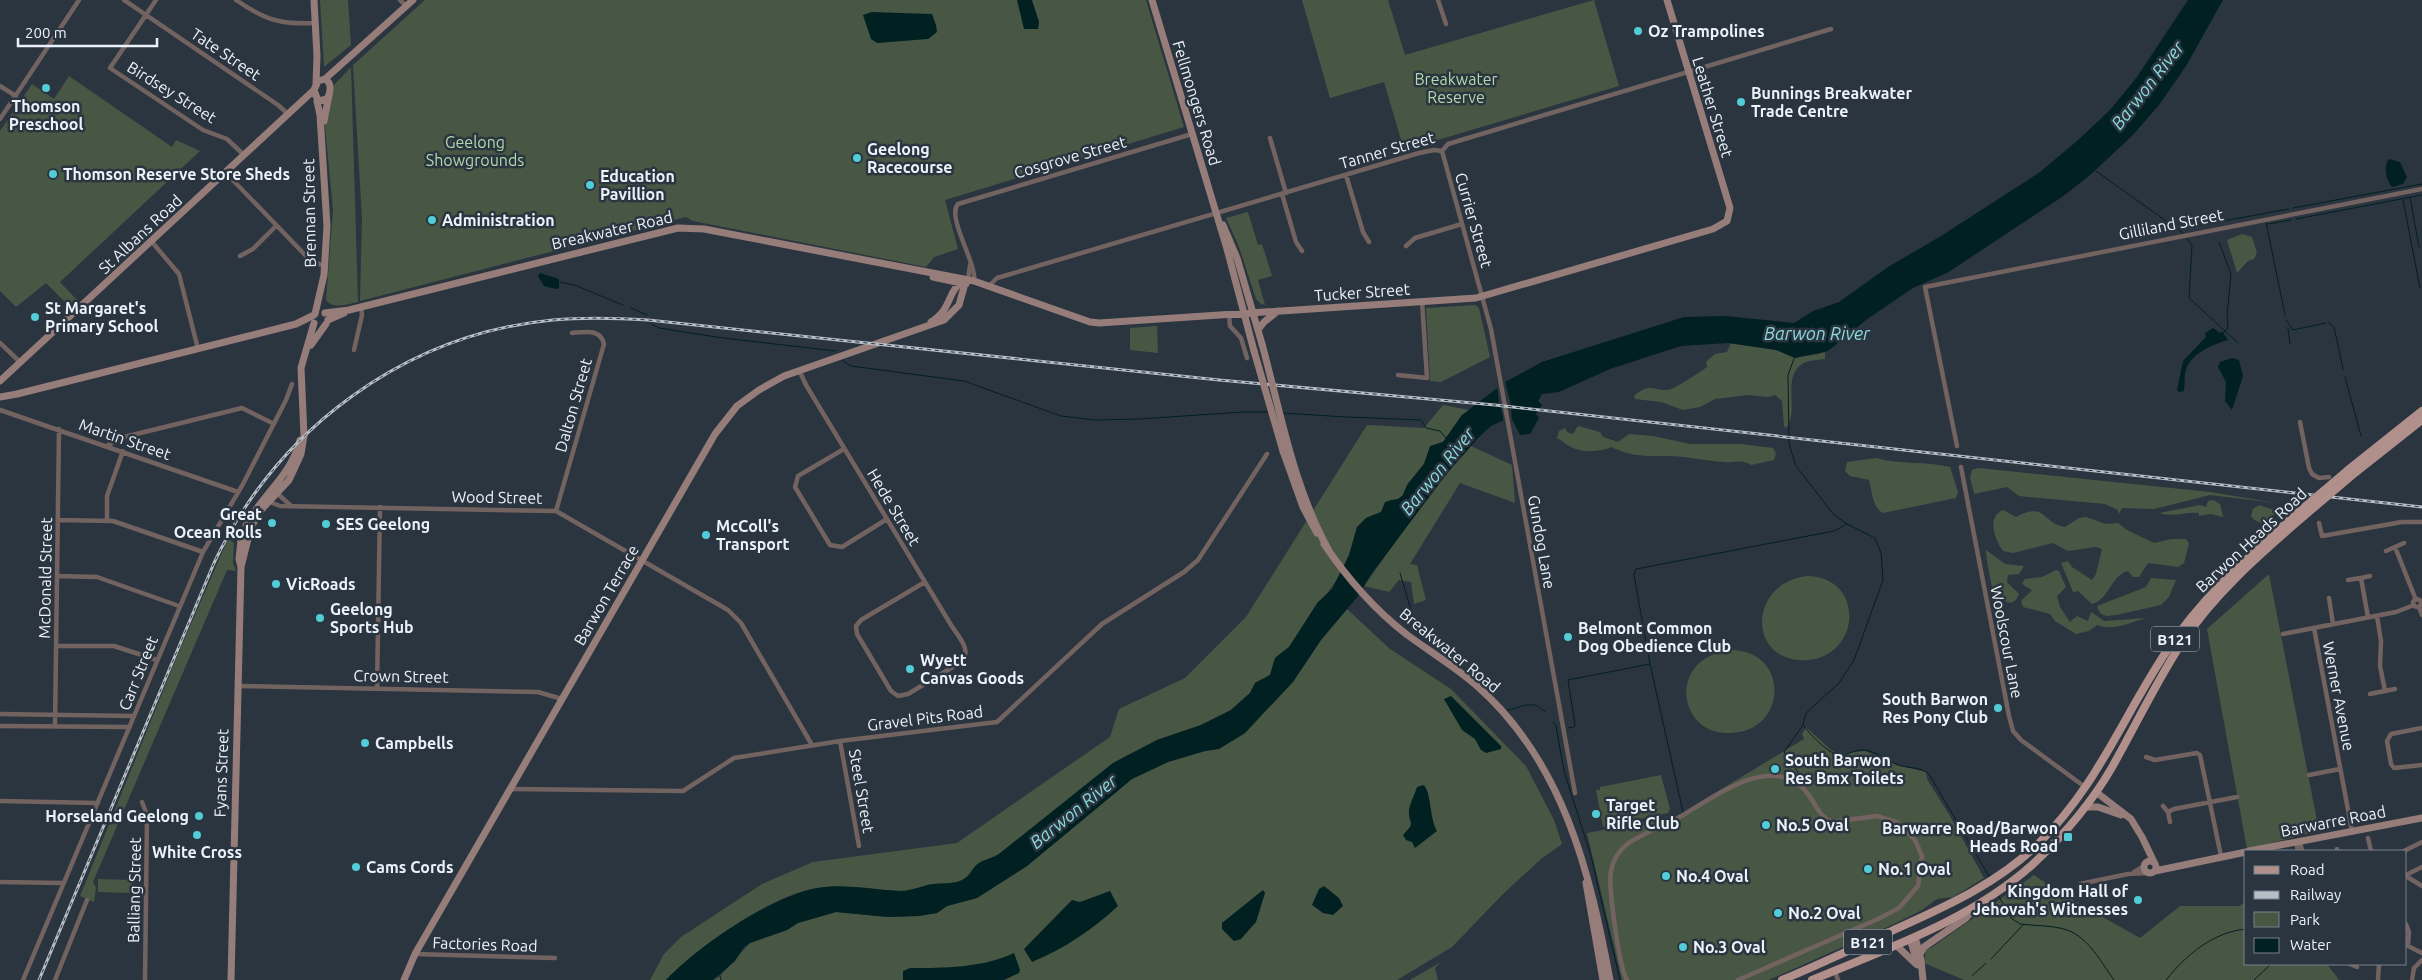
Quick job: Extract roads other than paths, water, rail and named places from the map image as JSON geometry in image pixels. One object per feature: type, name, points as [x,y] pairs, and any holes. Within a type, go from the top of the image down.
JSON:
[{"type":"main road","name":"Barwon Heads Road","points":[[1782,980],[1907,924],[1979,888],[2037,845],[2067,814],[2087,788],[2146,683],[2180,631],[2229,575],[2422,411]]},
{"type":"main road","name":"Barwon Heads Road","points":[[2352,471],[2422,420]]},
{"type":"main road","name":"Barwon Heads Road","points":[[1812,980],[1949,921],[1983,901],[2037,860],[2085,807],[2094,794],[2157,683],[2198,620],[2240,574],[2300,516]]},
{"type":"main road","points":[[2087,788],[2094,794]]},
{"type":"main road","points":[[1907,924],[1912,938]]},
{"type":"street","points":[[0,119],[79,0]]},
{"type":"street","name":"Tate Street","points":[[124,0],[278,104],[288,114]]},
{"type":"street","points":[[146,15],[156,0]]},
{"type":"street","points":[[236,0],[258,14],[276,22],[316,23]]},
{"type":"street","points":[[314,0],[317,56],[315,87]]},
{"type":"street","points":[[400,0],[406,6]]},
{"type":"street","points":[[324,78],[346,61],[413,0]]},
{"type":"street","name":"Fellmongers Road","points":[[1152,0],[1244,314]]},
{"type":"street","points":[[1438,0],[1446,24]]},
{"type":"street","name":"Leather Street","points":[[1667,0],[1730,208],[1727,221]]},
{"type":"street","name":"Birdsey Street","points":[[146,15],[110,68],[204,130],[227,139],[244,155]]},
{"type":"street","name":"Tanner Street","points":[[990,288],[1007,276],[1429,150],[1442,151],[1448,144],[1831,29]]},
{"type":"street","points":[[317,56],[324,78],[329,82],[329,92]]},
{"type":"street","points":[[329,92],[333,80],[346,61]]},
{"type":"street","name":"St Albans Road","points":[[1,382],[296,107],[320,79],[324,78]]},
{"type":"street","points":[[0,86],[16,96]]},
{"type":"street","name":"Brennan Street","points":[[314,319],[322,287],[327,226],[322,139],[315,87]]},
{"type":"street","name":"St Albans Road","points":[[296,107],[307,100],[324,100],[329,92]]},
{"type":"street","name":"Brennan Street","points":[[322,139],[329,92]]},
{"type":"street","name":"Cosgrove Street","points":[[967,282],[970,264],[955,213],[956,206],[962,202],[1192,134]]},
{"type":"street","points":[[1270,138],[1296,242],[1302,250]]},
{"type":"street","name":"Currier Street","points":[[1442,151],[1483,296]]},
{"type":"street","points":[[226,172],[308,258],[324,267]]},
{"type":"street","points":[[1346,175],[1363,232],[1369,242]]},
{"type":"street","name":"Gilliland Street","points":[[1957,446],[1925,287],[2422,189]]},
{"type":"street","name":"Fellmongers Road","points":[[1216,214],[1224,227],[1237,258],[1253,313]]},
{"type":"street","name":"Tucker Street","points":[[913,271],[933,275],[944,280],[967,282],[990,288],[1094,322],[1229,315],[1483,296],[1714,229],[1727,221]]},
{"type":"street","points":[[1406,246],[1415,238],[1462,224]]},
{"type":"street","points":[[240,256],[253,249],[276,226]]},
{"type":"street","name":"Breakwater Road","points":[[326,318],[349,310],[678,228],[704,229],[913,271]]},
{"type":"street","points":[[152,242],[179,274],[198,348]]},
{"type":"street","points":[[933,275],[967,282]]},
{"type":"street","points":[[944,280],[950,295],[946,309]]},
{"type":"street","name":"Barwon Terrace","points":[[924,326],[946,309],[967,282]]},
{"type":"street","name":"Barwon Terrace","points":[[404,980],[415,954],[715,434],[737,406],[759,390],[800,370],[942,321],[951,315],[960,303],[967,282]]},
{"type":"street","name":"Brennan Street","points":[[322,287],[326,318]]},
{"type":"street","name":"Gundog Lane","points":[[1483,296],[1575,793]]},
{"type":"street","points":[[1398,375],[1427,378],[1422,301]]},
{"type":"street","points":[[354,350],[362,315],[361,307]]},
{"type":"street","points":[[1258,330],[1264,322],[1278,311]]},
{"type":"street","points":[[0,397],[15,395],[296,324],[314,319],[321,312],[326,318],[320,326],[314,319]]},
{"type":"street","name":"Breakwater Road","points":[[1253,313],[1297,478],[1308,509],[1328,549]]},
{"type":"street","name":"Breakwater Road","points":[[1244,314],[1296,490],[1310,521],[1328,549],[1350,580],[1378,610],[1467,678],[1512,722],[1534,752],[1552,782],[1573,829],[1594,898],[1610,980]]},
{"type":"street","points":[[1229,315],[1230,326],[1241,338],[1247,358]]},
{"type":"street","name":"Fyans Street","points":[[300,378],[310,347],[326,318]]},
{"type":"street","name":"Fyans Street","points":[[230,980],[241,567],[239,553],[243,532],[255,509],[271,496],[294,458],[302,422],[300,378],[303,354],[312,335],[314,319]]},
{"type":"street","name":"Dalton Street","points":[[556,511],[604,344],[601,336],[595,332],[572,332]]},
{"type":"street","points":[[0,343],[21,363]]},
{"type":"street","name":"Hede Street","points":[[800,370],[806,385],[844,449],[887,519],[925,582],[966,650],[966,656],[961,662],[908,694],[898,696],[890,691],[856,634],[856,626],[861,620],[925,582]]},
{"type":"street","name":"Carr Street","points":[[23,980],[202,552],[238,492],[274,424],[292,384]]},
{"type":"street","points":[[0,402],[15,395]]},
{"type":"street","points":[[107,446],[120,438],[242,408],[274,424]]},
{"type":"street","name":"Martin Street","points":[[1,409],[238,492]]},
{"type":"street","points":[[2300,422],[2310,471],[2319,478],[2330,477]]},
{"type":"street","name":"McDonald Street","points":[[55,726],[59,429]]},
{"type":"street","points":[[844,449],[798,476],[795,480],[795,487],[830,545],[836,548],[842,547],[887,519]]},
{"type":"street","points":[[107,520],[107,496],[123,451]]},
{"type":"street","name":"Gravel Pits Road","points":[[511,789],[683,791],[734,758],[840,741],[997,722],[1102,624],[1184,572],[1198,560],[1267,454]]},
{"type":"street","name":"Woolscour Lane","points":[[1960,467],[2013,731],[2026,744],[2087,788]]},
{"type":"street","points":[[271,496],[290,505]]},
{"type":"street","name":"Wood Street","points":[[271,496],[277,506],[556,511],[728,610],[742,623],[812,745]]},
{"type":"street","points":[[377,688],[380,507]]},
{"type":"street","points":[[58,520],[107,520],[202,552]]},
{"type":"street","points":[[2316,538],[2402,522],[2422,522]]},
{"type":"street","points":[[2319,524],[2322,536]]},
{"type":"street","points":[[2386,551],[2404,543]]},
{"type":"street","points":[[2395,547],[2422,615]]},
{"type":"street","points":[[57,576],[97,577],[179,606]]},
{"type":"street","points":[[2348,580],[2370,576]]},
{"type":"street","points":[[2361,578],[2368,618]]},
{"type":"street","points":[[2328,598],[2333,624]]},
{"type":"street","points":[[2283,634],[2368,618],[2418,603]]},
{"type":"street","points":[[2376,616],[2381,641],[2380,666],[2385,691]]},
{"type":"street","name":"Werner Avenue","points":[[2314,628],[2352,831]]},
{"type":"street","points":[[56,646],[114,646],[157,660]]},
{"type":"street","name":"Crown Street","points":[[238,686],[538,692],[562,699]]},
{"type":"street","points":[[2370,694],[2395,689]]},
{"type":"street","points":[[0,714],[134,716]]},
{"type":"street","points":[[0,726],[130,727]]},
{"type":"street","points":[[2422,728],[2391,734],[2387,742],[2391,764],[2394,768],[2422,765]]},
{"type":"street","name":"Steel Street","points":[[840,741],[859,846]]},
{"type":"street","points":[[2146,757],[2156,760],[2197,752],[2200,755],[2221,856]]},
{"type":"street","name":"Werner Avenue","points":[[2309,775],[2340,769]]},
{"type":"street","points":[[1627,980],[1622,964],[1610,883],[1612,868],[1617,855],[1630,842],[1735,785],[1761,777],[1787,778],[1804,788],[1825,819],[1831,822],[1877,816],[1898,823],[1910,833],[1922,856],[1922,867],[1918,886],[1902,906],[1878,920],[1738,980]]},
{"type":"street","points":[[2094,794],[2137,828]]},
{"type":"street","points":[[2080,884],[2128,874],[2150,866],[2144,840],[2137,828],[2126,814],[2094,794]]},
{"type":"street","points":[[2168,812],[2237,798]]},
{"type":"street","points":[[0,801],[98,803]]},
{"type":"street","name":"Balliang Street","points":[[142,802],[147,815],[146,980]]},
{"type":"street","points":[[2085,807],[2096,806],[2121,815]]},
{"type":"street","points":[[2163,806],[2168,812],[2170,822]]},
{"type":"street","name":"Barwarre Road","points":[[2257,850],[2422,818]]},
{"type":"street","points":[[2368,838],[2371,850]]},
{"type":"street","points":[[2298,842],[2300,850]]},
{"type":"street","points":[[2406,850],[2422,842]]},
{"type":"street","name":"Barwarre Road","points":[[2150,866],[2168,867],[2244,852]]},
{"type":"street","name":"Breakwater Road","points":[[1582,861],[1604,980]]},
{"type":"street","points":[[2407,875],[2422,867]]},
{"type":"street","points":[[2407,877],[2422,886]]},
{"type":"street","points":[[0,882],[63,883]]},
{"type":"street","points":[[55,980],[87,900]]},
{"type":"street","points":[[1920,954],[1926,945],[1969,915],[1983,901]]},
{"type":"street","points":[[2407,927],[2409,934],[2407,945],[2421,950]]},
{"type":"street","points":[[1912,938],[1920,954],[1923,980],[1916,963],[1912,938]]},
{"type":"street","points":[[1896,945],[1916,963]]},
{"type":"street","name":"Factories Road","points":[[415,954],[555,958]]},
{"type":"street","points":[[2412,980],[2414,968],[2422,960]]},
{"type":"street","points":[[2353,965],[2358,967]]},
{"type":"street","points":[[2378,980],[2379,965]]},
{"type":"street","points":[[1835,971],[1838,980]]},
{"type":"water","points":[[1017,0],[1032,0],[1039,22],[1038,29],[1024,29]]},
{"type":"water","name":"Barwon River","points":[[2188,0],[2223,0],[2186,66],[2159,105],[2132,136],[2089,176],[2062,197],[1947,273],[1913,288],[1866,320],[1828,351],[1795,358],[1776,350],[1728,343],[1681,346],[1610,369],[1559,392],[1542,394],[1538,401],[1542,405],[1536,414],[1539,418],[1530,434],[1520,435],[1511,417],[1491,426],[1448,472],[1372,573],[1358,596],[1321,640],[1293,682],[1245,733],[1219,749],[1205,751],[1168,762],[1132,779],[1027,866],[977,898],[947,906],[937,913],[919,916],[888,917],[836,912],[798,923],[787,930],[750,943],[744,947],[735,961],[713,980],[666,980],[680,966],[716,938],[757,912],[798,893],[817,888],[838,886],[905,891],[960,881],[967,877],[976,865],[999,854],[1113,763],[1157,740],[1201,725],[1231,710],[1250,693],[1255,683],[1270,675],[1275,658],[1289,647],[1318,602],[1332,589],[1349,555],[1357,527],[1366,518],[1381,512],[1385,502],[1398,499],[1403,495],[1407,485],[1424,464],[1430,446],[1443,442],[1462,415],[1505,382],[1542,362],[1684,317],[1725,316],[1794,323],[1813,311],[1839,302],[1888,267],[1941,236],[2040,172],[2077,141],[2110,110],[2137,77]]},
{"type":"water","points":[[872,12],[932,14],[937,32],[928,39],[877,43],[871,39],[863,15]]},
{"type":"water","points":[[2389,159],[2400,162],[2407,177],[2403,184],[2392,187],[2390,184],[2386,169]]},
{"type":"water","points":[[540,273],[559,279],[559,288],[544,286],[538,276]]},
{"type":"water","points":[[2213,328],[2220,333],[2222,331],[2228,340],[2209,347],[2192,359],[2185,372],[2184,391],[2179,392],[2177,390],[2183,361],[2206,337],[2205,333]]},
{"type":"water","points":[[2232,358],[2239,360],[2243,376],[2232,410],[2225,401],[2226,382],[2218,367],[2220,362]]},
{"type":"water","points":[[1451,696],[1501,746],[1501,749],[1486,753],[1481,750],[1475,739],[1462,730],[1444,699]]},
{"type":"water","points":[[1424,785],[1427,790],[1437,831],[1415,848],[1412,842],[1406,840],[1403,835],[1411,825],[1409,810],[1417,787]]},
{"type":"water","points":[[1324,886],[1339,898],[1343,906],[1333,915],[1323,913],[1312,905],[1319,889]]},
{"type":"water","points":[[1263,890],[1265,893],[1256,922],[1241,939],[1234,941],[1222,929],[1222,923]]},
{"type":"water","points":[[1110,891],[1118,906],[1078,938],[1032,962],[1024,949],[1072,900],[1080,902]]},
{"type":"water","points":[[1014,953],[1020,970],[1019,973],[1004,980],[903,980],[903,971],[910,968],[976,964],[989,962]]},
{"type":"waterway","points":[[2096,171],[2183,233]]},
{"type":"waterway","points":[[2293,208],[2422,184]]},
{"type":"waterway","points":[[2296,219],[2422,195]]},
{"type":"waterway","points":[[2410,197],[2419,247]]},
{"type":"waterway","points":[[2403,200],[2420,288]]},
{"type":"waterway","points":[[2179,229],[2289,209]]},
{"type":"waterway","points":[[2268,224],[2291,220]]},
{"type":"waterway","points":[[2266,222],[2285,315]]},
{"type":"waterway","points":[[2187,239],[2192,245],[2189,298],[2238,343]]},
{"type":"waterway","points":[[2219,242],[2231,274],[2227,315],[2228,328],[2223,333]]},
{"type":"waterway","points":[[560,282],[574,285],[623,305]]},
{"type":"waterway","points":[[631,308],[647,315]]},
{"type":"waterway","points":[[2286,320],[2293,330],[2326,323]]},
{"type":"waterway","points":[[2328,322],[2334,327],[2343,369]]},
{"type":"waterway","points":[[651,324],[659,328],[723,338],[836,351]]},
{"type":"waterway","points":[[2288,328],[2290,344]]},
{"type":"waterway","points":[[1795,356],[1788,375],[1789,444],[1796,466],[1834,515],[1875,538],[1881,553],[1883,580],[1854,660],[1839,683],[1806,713],[1803,724],[1829,751],[1838,755],[1861,750],[1868,751],[1896,764],[1922,770],[1929,774],[1990,878]]},
{"type":"waterway","points":[[842,360],[851,366],[964,381],[1061,416],[1095,420],[1269,412]]},
{"type":"waterway","points":[[2345,377],[2361,436]]},
{"type":"waterway","points":[[1283,413],[1421,420],[1426,428],[1440,431],[1446,438]]},
{"type":"waterway","points":[[1568,728],[1575,725],[1568,680],[1650,664],[1634,575],[1636,569],[1834,531],[1847,524]]},
{"type":"waterway","points":[[1400,573],[1411,610]]},
{"type":"waterway","points":[[1408,627],[1409,621]]},
{"type":"waterway","points":[[1416,623],[1418,635]]},
{"type":"waterway","points":[[1650,664],[1683,812]]},
{"type":"waterway","points":[[1507,710],[1532,705],[1541,708],[1545,712]]},
{"type":"waterway","points":[[1553,722],[1556,726],[1564,771],[1591,856],[1620,980]]},
{"type":"waterway","points":[[1803,725],[1784,752],[1805,782]]},
{"type":"waterway","points":[[1998,895],[2011,918],[2020,924],[2061,928],[2082,939],[2094,951],[2114,980]]},
{"type":"waterway","points":[[1991,959],[2023,925]]},
{"type":"waterway","points":[[2166,980],[2182,962],[2201,946],[2222,935],[2244,929]]},
{"type":"waterway","points":[[1972,976],[1986,963]]},
{"type":"waterway","points":[[2254,980],[2270,965]]},
{"type":"waterway","points":[[720,976],[721,980]]},
{"type":"railway","points":[[39,980],[214,563],[241,515],[273,470],[310,431],[352,396],[397,368],[446,345],[499,329],[565,319],[648,320],[1219,380],[1495,405],[2422,507]]},
{"type":"place","name":"Oz Trampolines","points":[[1638,31]]},
{"type":"place","name":"Thomson Preschool","points":[[46,88]]},
{"type":"place","name":"Bunnings Breakwater Trade Centre","points":[[1741,102]]},
{"type":"place","name":"Geelong Racecourse","points":[[857,158]]},
{"type":"place","name":"Thomson Reserve Store Sheds","points":[[53,174]]},
{"type":"place","name":"Education Pavillion","points":[[590,185]]},
{"type":"place","name":"Administration","points":[[432,220]]},
{"type":"place","name":"St Margaret's Primary School","points":[[35,317]]},
{"type":"place","name":"Great Ocean Rolls","points":[[272,523]]},
{"type":"place","name":"SES Geelong","points":[[326,524]]},
{"type":"place","name":"McColl's Transport","points":[[706,535]]},
{"type":"place","name":"VicRoads","points":[[276,584]]},
{"type":"place","name":"Geelong Sports Hub","points":[[320,618]]},
{"type":"place","name":"Belmont Common Dog Obedience Club","points":[[1568,637]]},
{"type":"place","name":"Wyett Canvas Goods","points":[[910,669]]},
{"type":"place","name":"South Barwon Res Pony Club","points":[[1998,708]]},
{"type":"place","name":"Campbells","points":[[365,743]]},
{"type":"place","name":"South Barwon Res Bmx Toilets","points":[[1775,769]]},
{"type":"place","name":"Target Rifle Club","points":[[1596,814]]},
{"type":"place","name":"Horseland Geelong","points":[[199,816]]},
{"type":"place","name":"No.5 Oval","points":[[1766,825]]},
{"type":"place","name":"White Cross","points":[[197,835]]},
{"type":"place","name":"Barwarre Road/Barwon Heads Road","points":[[2068,837]]},
{"type":"place","name":"Cams Cords","points":[[356,867]]},
{"type":"place","name":"No.1 Oval","points":[[1868,869]]},
{"type":"place","name":"No.4 Oval","points":[[1666,876]]},
{"type":"place","name":"Kingdom Hall of Jehovah's Witnesses","points":[[2138,900]]},
{"type":"place","name":"No.2 Oval","points":[[1778,913]]},
{"type":"place","name":"No.3 Oval","points":[[1683,947]]},
{"type":"park label","name":"Breakwater Reserve","points":[[1456,88]]},
{"type":"park label","name":"Geelong Showgrounds","points":[[475,151]]}]
